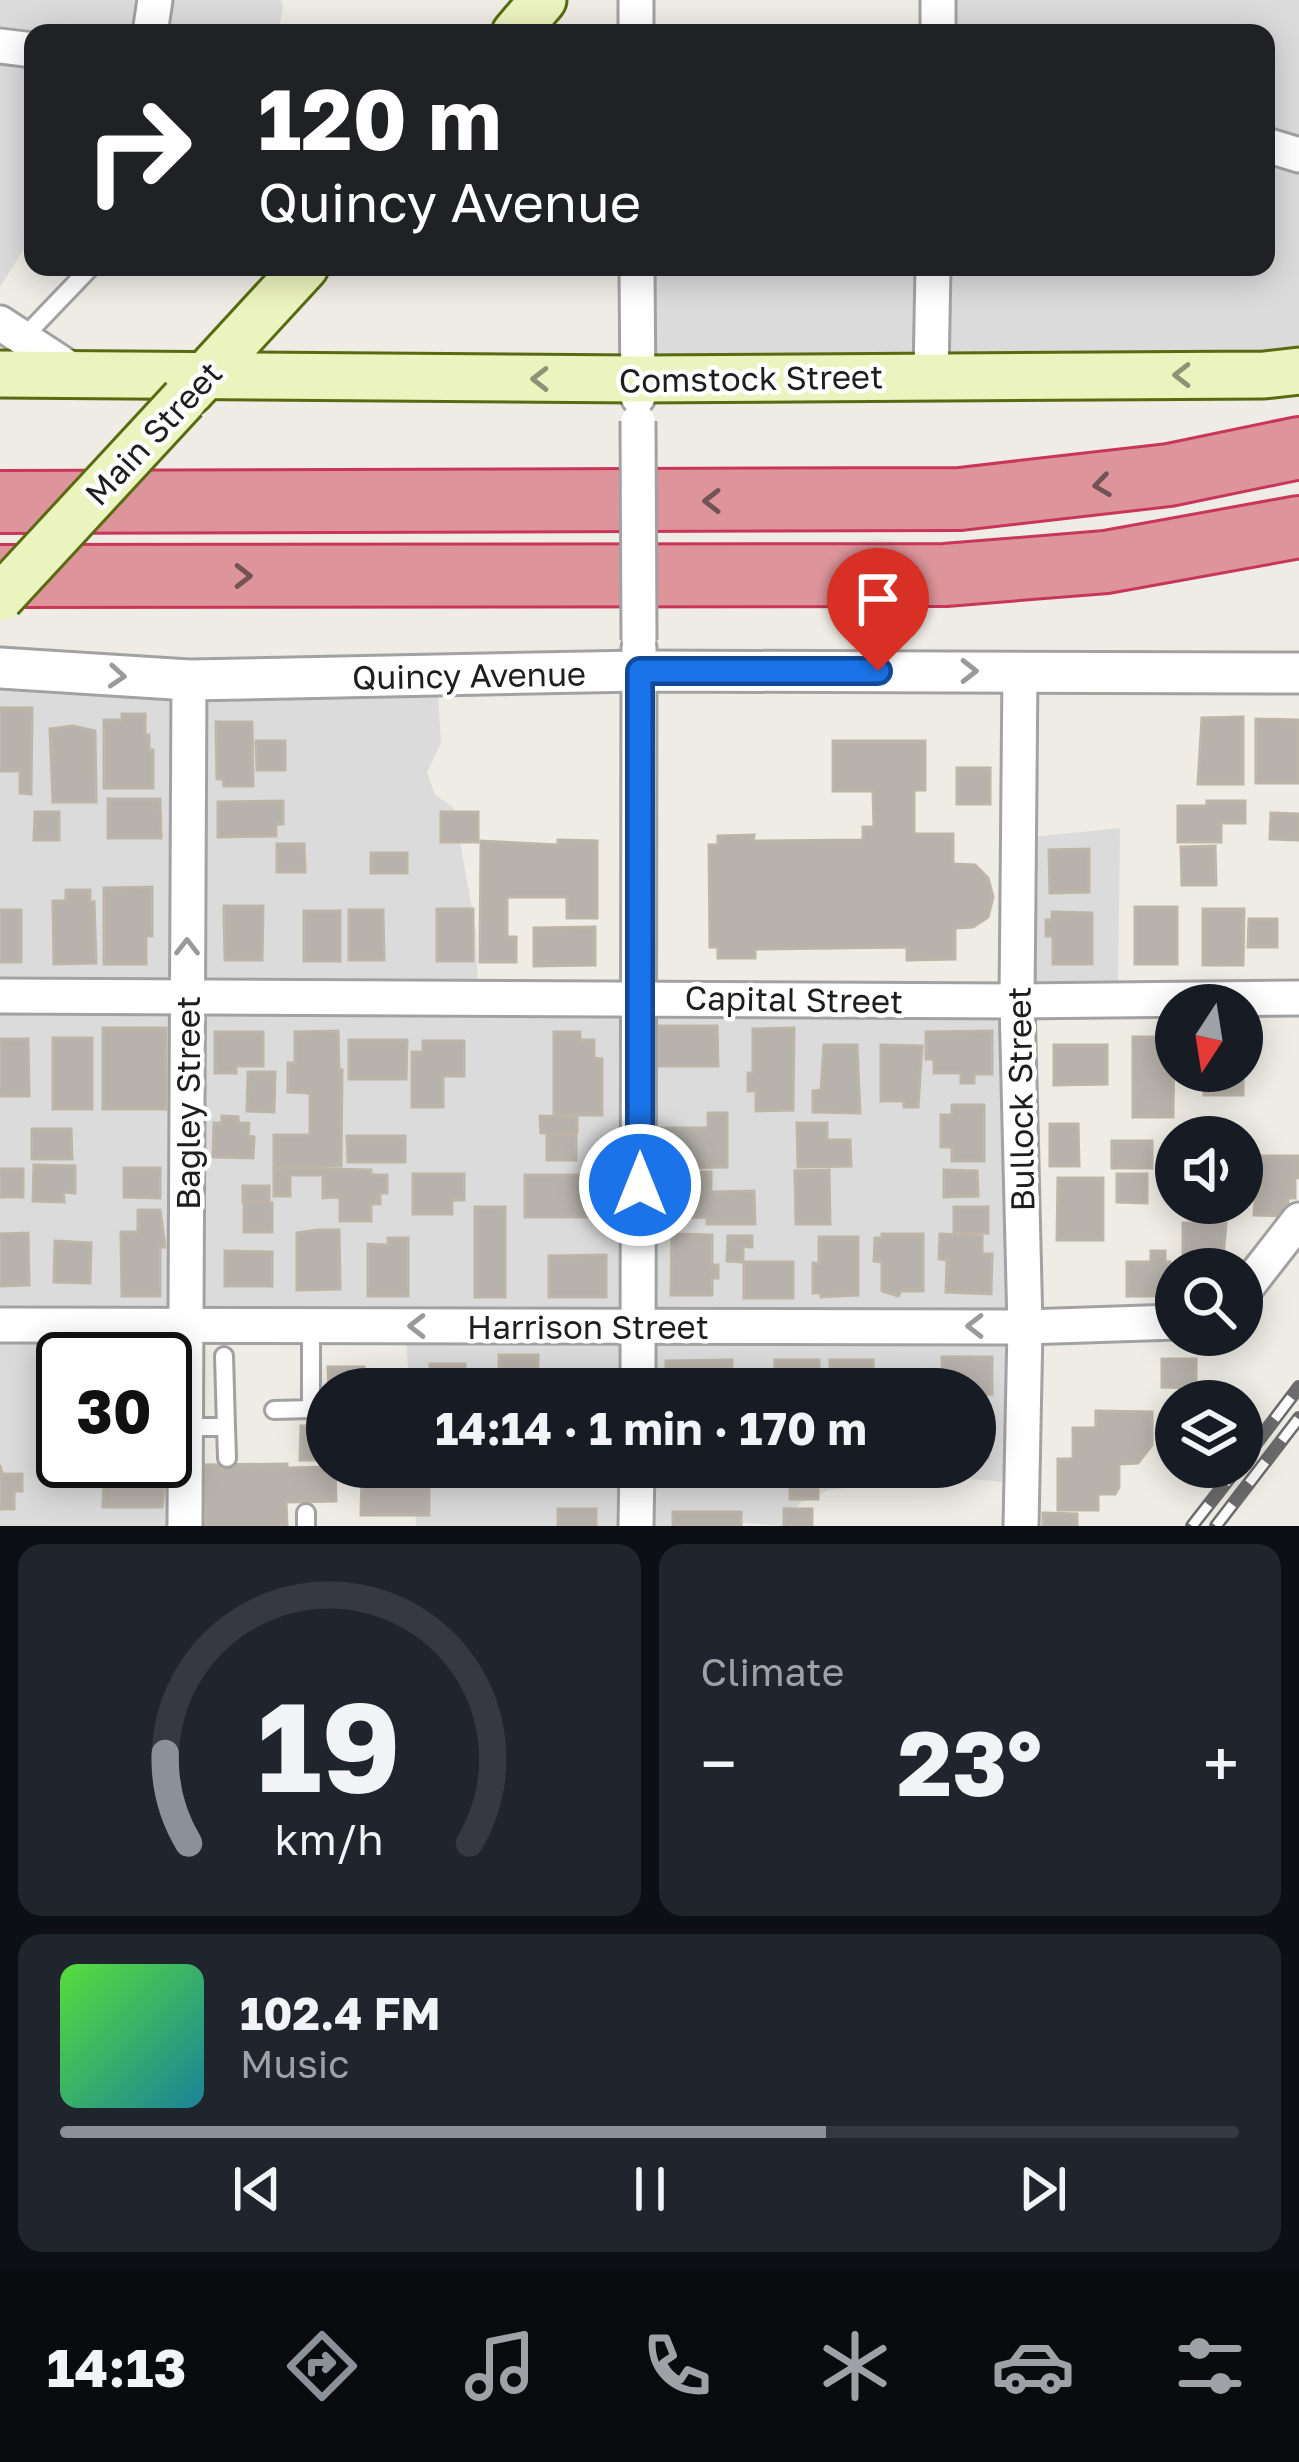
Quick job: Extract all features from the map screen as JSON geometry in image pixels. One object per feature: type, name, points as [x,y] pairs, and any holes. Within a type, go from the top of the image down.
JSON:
[{"type":"highway","points":[[0,502],[960,499],[1168,475],[1299,448]]},
{"type":"highway","points":[[0,471],[379,501]]},
{"type":"highway","points":[[0,576],[945,575],[1106,562],[1299,527]]},
{"type":"main road","points":[[523,24],[543,0]]},
{"type":"main road","name":"Main Street","points":[[0,598],[297,276]]},
{"type":"main road","name":"Comstock Street","points":[[8,345],[80,375],[194,389],[638,400],[931,376],[1299,371]]},
{"type":"street","points":[[637,276],[638,1368]]},
{"type":"street","points":[[931,376],[933,276]]},
{"type":"street","name":"Quincy Avenue","points":[[0,668],[189,680],[639,656],[1020,671],[1299,674]]},
{"type":"street","name":"Bullock Street","points":[[1020,671],[1021,1526]]},
{"type":"street","name":"Bagley Street","points":[[186,1332],[189,680]]},
{"type":"street","name":"Capital Street","points":[[0,996],[1299,998]]},
{"type":"street","points":[[1263,1266],[1299,1220]]},
{"type":"street","name":"Harrison Street","points":[[0,1325],[1024,1327],[1155,1323]]},
{"type":"street","name":"Bagley Street","points":[[185,1488],[185,1526]]},
{"type":"street","points":[[636,1526],[637,1488]]},
{"type":"lane","points":[[8,345],[81,276]]},
{"type":"lane","points":[[274,1410],[311,1409],[311,1326]]},
{"type":"lane","points":[[224,1356],[227,1458]]},
{"type":"lane","points":[[192,1427],[226,1427]]},
{"type":"shaded area","points":[[0,0],[281,0],[280,24],[24,24],[24,249],[0,287]]},
{"type":"shaded area","points":[[939,0],[1299,0],[1299,363],[645,374],[641,276],[1275,276],[1275,24],[940,24]]},
{"type":"shaded area","points":[[0,669],[437,677],[441,743],[427,772],[435,795],[454,808],[476,932],[478,989],[1018,997],[1032,837],[1120,828],[1118,991],[1031,996],[1019,1483],[996,1481],[996,1368],[408,1368],[406,1332],[201,1323],[190,1526],[0,1526]]},
{"type":"shaded area","points":[[414,1488],[846,1488],[828,1490],[800,1503],[785,1526],[416,1526]]},
{"type":"building","points":[[0,708],[32,708],[31,794],[20,793],[20,771],[0,771]]},
{"type":"building","points":[[122,714],[145,714],[145,735],[153,750],[153,788],[104,788],[104,720],[122,720]]},
{"type":"building","points":[[1243,717],[1243,784],[1198,784],[1202,718]]},
{"type":"building","points":[[1256,719],[1298,720],[1298,783],[1256,783]]},
{"type":"building","points":[[216,722],[252,722],[253,786],[224,786],[223,779],[217,779]]},
{"type":"building","points":[[72,726],[95,731],[96,802],[53,802],[50,729]]},
{"type":"building","points":[[256,741],[285,741],[285,770],[257,770]]},
{"type":"building","points":[[833,741],[925,741],[925,790],[914,790],[914,834],[953,834],[953,864],[975,865],[988,878],[993,897],[988,917],[973,927],[955,928],[955,959],[907,960],[907,947],[755,949],[755,958],[718,958],[718,947],[710,947],[709,845],[718,845],[718,836],[754,835],[753,841],[863,840],[863,827],[874,827],[873,791],[833,791]]},
{"type":"building","points":[[957,768],[990,768],[990,804],[957,804]]},
{"type":"building","points":[[108,799],[160,799],[161,838],[108,838]]},
{"type":"building","points":[[283,801],[283,824],[276,824],[276,836],[218,837],[218,802]]},
{"type":"building","points":[[1207,801],[1245,801],[1245,823],[1221,823],[1221,842],[1178,842],[1178,806],[1207,806]]},
{"type":"building","points":[[35,812],[59,812],[59,840],[34,840]]},
{"type":"building","points":[[441,812],[478,812],[478,842],[441,842]]},
{"type":"building","points":[[1271,813],[1299,814],[1299,840],[1270,839]]},
{"type":"building","points":[[558,840],[597,841],[597,918],[567,918],[567,897],[507,897],[507,937],[516,937],[516,962],[480,962],[481,841],[558,845]]},
{"type":"building","points":[[277,844],[304,844],[305,872],[277,872]]},
{"type":"building","points":[[1215,846],[1216,885],[1182,885],[1181,847]]},
{"type":"building","points":[[1089,849],[1089,892],[1050,893],[1049,850]]},
{"type":"building","points":[[371,853],[407,853],[407,873],[371,873]]},
{"type":"building","points":[[152,887],[152,936],[146,936],[146,964],[104,964],[104,888]]},
{"type":"building","points":[[66,890],[90,890],[96,963],[54,964],[53,901],[66,901]]},
{"type":"building","points":[[224,906],[263,906],[262,960],[225,960]]},
{"type":"building","points":[[1135,907],[1177,907],[1177,964],[1135,964]]},
{"type":"building","points":[[437,909],[473,909],[473,961],[437,961]]},
{"type":"building","points":[[1203,909],[1244,909],[1243,965],[1203,965]]},
{"type":"building","points":[[0,910],[21,910],[21,962],[0,962]]},
{"type":"building","points":[[349,910],[383,910],[384,960],[349,960]]},
{"type":"building","points":[[304,911],[340,911],[340,961],[304,961]]},
{"type":"building","points":[[1052,912],[1092,913],[1092,964],[1053,964],[1053,936],[1046,936],[1046,920],[1052,920]]},
{"type":"building","points":[[1249,919],[1277,919],[1277,947],[1248,947]]},
{"type":"building","points":[[595,927],[595,965],[534,966],[534,928]]},
{"type":"building","points":[[658,1026],[717,1026],[718,1066],[658,1066]]},
{"type":"building","points":[[103,1028],[166,1028],[166,1109],[103,1109]]},
{"type":"building","points":[[794,1028],[793,1110],[756,1111],[756,1091],[748,1091],[753,1029]]},
{"type":"building","points":[[338,1031],[341,1166],[274,1167],[274,1135],[310,1135],[310,1093],[288,1092],[295,1032]]},
{"type":"building","points":[[992,1031],[992,1074],[974,1074],[974,1083],[961,1083],[961,1073],[934,1073],[934,1059],[926,1059],[926,1032]]},
{"type":"building","points":[[215,1032],[263,1032],[263,1066],[236,1066],[236,1073],[215,1073]]},
{"type":"building","points":[[554,1032],[580,1032],[580,1040],[594,1040],[594,1058],[602,1059],[602,1115],[554,1115]]},
{"type":"building","points":[[1133,1037],[1155,1037],[1155,1092],[1173,1092],[1173,1116],[1133,1117]]},
{"type":"building","points":[[53,1038],[92,1038],[92,1109],[53,1109]]},
{"type":"building","points":[[0,1039],[28,1039],[29,1096],[0,1096]]},
{"type":"building","points":[[349,1040],[407,1040],[406,1079],[349,1079]]},
{"type":"building","points":[[423,1041],[464,1041],[464,1076],[443,1076],[443,1107],[412,1107],[412,1052],[423,1052]]},
{"type":"building","points":[[824,1045],[857,1045],[860,1113],[813,1112],[813,1091],[821,1090]]},
{"type":"building","points":[[881,1045],[922,1046],[918,1107],[904,1107],[904,1101],[881,1101]]},
{"type":"building","points":[[1054,1045],[1107,1045],[1107,1084],[1054,1085]]},
{"type":"building","points":[[248,1072],[275,1072],[274,1112],[247,1111]]},
{"type":"building","points":[[1204,1092],[1243,1092],[1243,1095]]},
{"type":"building","points":[[952,1105],[984,1105],[984,1161],[952,1161],[952,1147],[941,1147],[941,1115],[952,1115]]},
{"type":"building","points":[[708,1113],[727,1113],[727,1167],[659,1168],[658,1128],[708,1128]]},
{"type":"building","points":[[222,1116],[249,1123],[253,1158],[213,1157],[214,1123],[222,1123]]},
{"type":"building","points":[[540,1116],[577,1117],[577,1132],[541,1133]]},
{"type":"building","points":[[797,1123],[827,1123],[827,1140],[850,1140],[851,1166],[798,1167]]},
{"type":"building","points":[[1050,1124],[1078,1124],[1079,1166],[1050,1166]]},
{"type":"building","points":[[32,1129],[71,1129],[72,1159],[32,1159]]},
{"type":"building","points":[[547,1134],[576,1134],[576,1160],[547,1160]]},
{"type":"building","points":[[347,1136],[405,1136],[405,1162],[348,1162]]},
{"type":"building","points":[[1112,1141],[1152,1141],[1152,1168],[1112,1168]]},
{"type":"building","points":[[1263,1156],[1299,1156],[1299,1178],[1295,1177],[1295,1198],[1288,1198],[1288,1216],[1263,1215]]},
{"type":"building","points":[[34,1165],[75,1166],[75,1193],[63,1192],[64,1202],[33,1201]]},
{"type":"building","points":[[124,1168],[160,1168],[160,1198],[124,1197]]},
{"type":"building","points":[[274,1168],[371,1170],[371,1175],[387,1175],[387,1193],[380,1193],[380,1204],[371,1204],[371,1221],[340,1221],[340,1197],[323,1198],[323,1175],[290,1175],[290,1196],[274,1196]]},
{"type":"building","points":[[0,1169],[23,1169],[23,1197],[0,1197]]},
{"type":"building","points":[[829,1170],[830,1224],[796,1224],[795,1171]]},
{"type":"building","points":[[944,1170],[977,1171],[978,1196],[944,1197]]},
{"type":"building","points":[[711,1172],[711,1192],[754,1191],[755,1224],[675,1218],[675,1173]]},
{"type":"building","points":[[413,1174],[464,1174],[464,1200],[452,1200],[452,1214],[413,1214]]},
{"type":"building","points":[[1117,1174],[1147,1174],[1147,1203],[1117,1202]]},
{"type":"building","points":[[525,1175],[601,1175],[601,1217],[525,1217]]},
{"type":"building","points":[[1058,1178],[1103,1178],[1103,1240],[1057,1240]]},
{"type":"building","points":[[243,1186],[269,1186],[269,1202],[243,1202]]},
{"type":"building","points":[[244,1203],[272,1203],[272,1232],[244,1232]]},
{"type":"building","points":[[475,1207],[505,1207],[505,1297],[475,1297]]},
{"type":"building","points":[[954,1207],[988,1207],[988,1233],[954,1233]]},
{"type":"building","points":[[138,1210],[160,1210],[165,1247],[160,1247],[160,1296],[122,1296],[121,1232],[138,1232]]},
{"type":"building","points":[[1183,1224],[1226,1224],[1224,1248],[1183,1248]]},
{"type":"building","points":[[339,1230],[340,1289],[297,1290],[297,1233]]},
{"type":"building","points":[[28,1233],[29,1285],[0,1286],[0,1234]]},
{"type":"building","points":[[672,1234],[712,1235],[712,1265],[718,1265],[718,1278],[712,1278],[712,1295],[671,1295]]},
{"type":"building","points":[[923,1234],[923,1291],[901,1291],[898,1296],[882,1291],[882,1262],[874,1261],[875,1238]]},
{"type":"building","points":[[940,1234],[982,1236],[982,1254],[992,1254],[991,1294],[946,1292],[947,1260],[939,1259]]},
{"type":"building","points":[[728,1236],[752,1236],[752,1247],[743,1246],[743,1262],[727,1261]]},
{"type":"building","points":[[819,1237],[858,1237],[858,1295],[821,1297],[813,1293]]},
{"type":"building","points":[[388,1238],[408,1238],[408,1296],[368,1296],[368,1244],[388,1245]]},
{"type":"building","points":[[55,1241],[91,1243],[90,1283],[54,1282]]},
{"type":"building","points":[[225,1251],[272,1252],[272,1286],[225,1286]]},
{"type":"building","points":[[1151,1251],[1155,1251],[1155,1296],[1127,1296],[1127,1262],[1151,1262]]},
{"type":"building","points":[[606,1255],[606,1297],[549,1297],[549,1256]]},
{"type":"building","points":[[744,1262],[793,1262],[793,1298],[744,1298]]},
{"type":"building","points":[[499,1355],[538,1355],[538,1368],[499,1368]]},
{"type":"building","points":[[942,1357],[992,1357],[992,1368],[942,1368]]},
{"type":"building","points":[[1162,1359],[1196,1359],[1196,1380],[1162,1380]]},
{"type":"building","points":[[732,1360],[732,1368],[666,1368],[666,1361]]},
{"type":"building","points":[[775,1360],[819,1360],[819,1368],[775,1368]]},
{"type":"building","points":[[830,1360],[873,1360],[873,1368],[830,1368]]},
{"type":"building","points":[[430,1364],[465,1364],[465,1368],[430,1368]]},
{"type":"building","points":[[1096,1411],[1152,1412],[1152,1445],[1138,1463],[1119,1464],[1119,1487],[1115,1494],[1098,1494],[1098,1510],[1058,1510],[1058,1459],[1073,1459],[1073,1428],[1096,1428]]},
{"type":"building","points":[[301,1426],[306,1426],[306,1460],[300,1460]]},
{"type":"building","points":[[0,1465],[2,1474],[22,1474],[22,1491],[14,1491],[14,1509],[0,1509]]},
{"type":"building","points":[[204,1465],[306,1468],[306,1488],[336,1488],[336,1501],[286,1502],[287,1526],[205,1526]]},
{"type":"building","points":[[103,1488],[164,1488],[162,1507],[103,1507]]},
{"type":"building","points":[[362,1488],[429,1488],[429,1515],[361,1515]]},
{"type":"building","points":[[790,1488],[818,1488],[818,1499],[790,1499]]},
{"type":"building","points":[[558,1509],[596,1509],[596,1526],[558,1526]]},
{"type":"building","points":[[784,1509],[812,1509],[812,1526],[784,1526]]},
{"type":"building","points":[[673,1512],[741,1512],[741,1526],[673,1526]]},
{"type":"building","points":[[1043,1513],[1077,1514],[1077,1526],[1043,1526]]},
{"type":"railway","points":[[1263,1434],[1299,1387]]},
{"type":"railway","points":[[1216,1526],[1299,1418]]},
{"type":"railway","points":[[1192,1526],[1222,1488]]},
{"type":"route","points":[[640,1185],[640,671],[878,671]]}]
